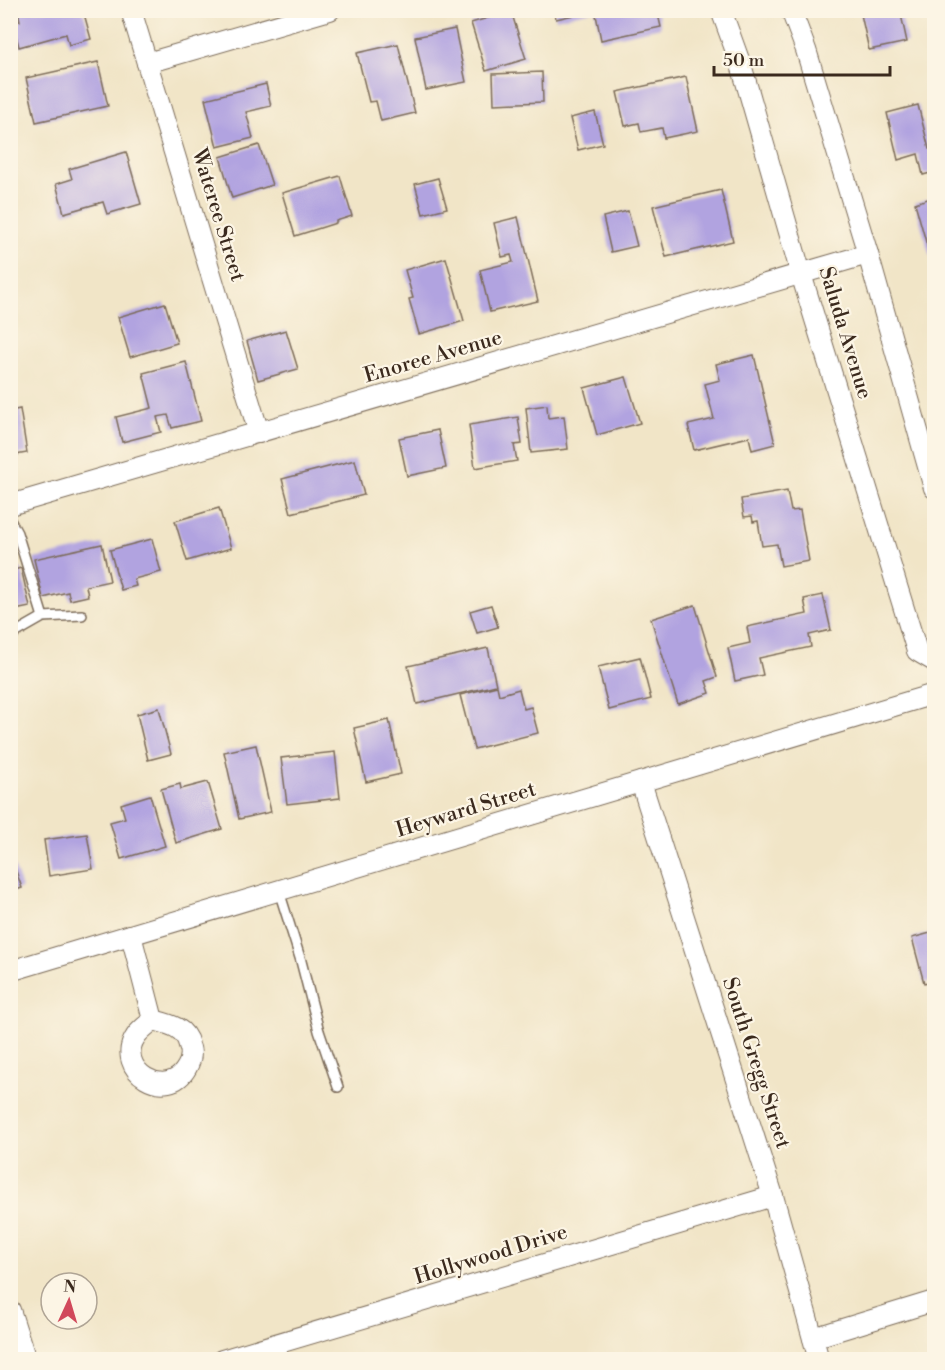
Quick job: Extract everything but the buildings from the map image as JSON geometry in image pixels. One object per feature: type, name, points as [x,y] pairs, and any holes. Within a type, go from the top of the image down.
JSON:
[{"type":"street","name":"Wateree Street","points":[[130,10],[259,433]]},
{"type":"street","points":[[147,63],[330,10]]},
{"type":"street","name":"Saluda Avenue","points":[[721,10],[742,68],[801,274],[917,651],[934,661]]},
{"type":"street","name":"Saluda Avenue","points":[[791,10],[806,50],[868,254],[934,488]]},
{"type":"street","name":"Enoree Avenue","points":[[10,505],[868,254]]},
{"type":"street","name":"Heyward Street","points":[[10,971],[934,694]]},
{"type":"street","name":"South Gregg Street","points":[[641,782],[773,1196],[819,1359]]},
{"type":"street","points":[[131,935],[153,1020]]},
{"type":"street","name":"Hollywood Drive","points":[[222,1359],[773,1196]]},
{"type":"street","points":[[813,1338],[934,1301]]},
{"type":"street","points":[[10,1310],[26,1359]]},
{"type":"lane","points":[[10,520],[17,533],[43,617]]},
{"type":"lane","points":[[15,633],[43,617],[82,615]]},
{"type":"lane","points":[[279,891],[301,961],[319,1031],[338,1087]]}]
